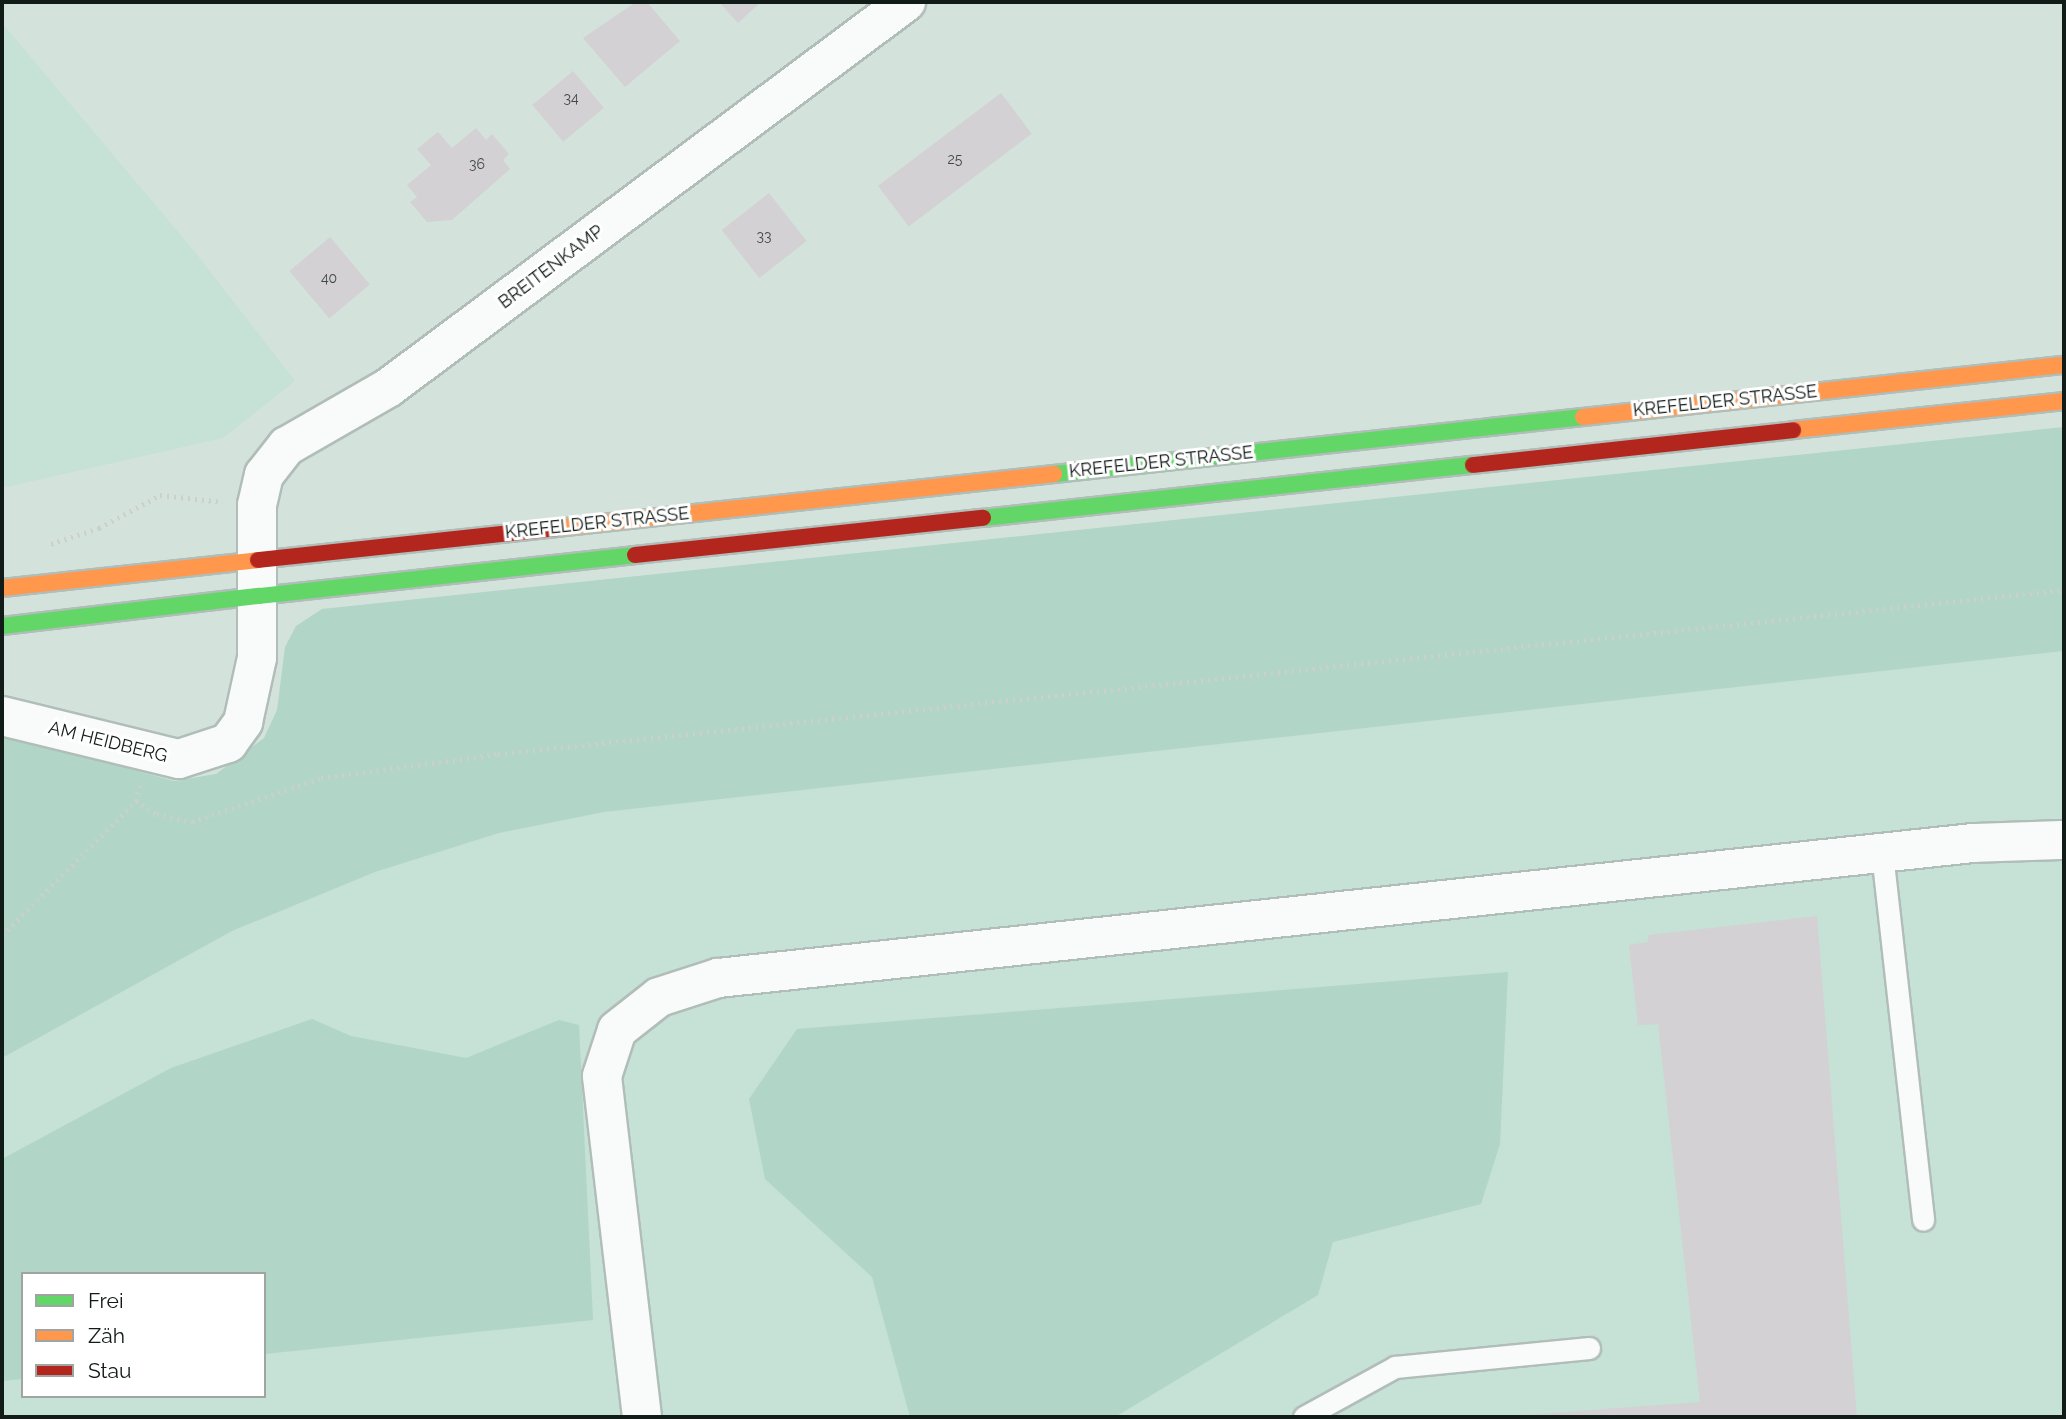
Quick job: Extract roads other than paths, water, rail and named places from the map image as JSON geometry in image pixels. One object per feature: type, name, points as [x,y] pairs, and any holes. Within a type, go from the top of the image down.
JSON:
[{"type":"main road","name":"KREFELDER STRASSE","points":[[2,626],[258,578],[2064,365]]},
{"type":"main road","name":"KREFELDER STRASSE","points":[[2,588],[258,578],[2064,401]]},
{"type":"street","name":"BREITENKAMP","points":[[258,578],[257,508],[264,475],[287,446],[388,388],[905,2]]},
{"type":"street","name":"AM HEIDBERG","points":[[2,716],[179,759],[205,754],[228,743],[243,722],[257,658],[258,578]]},
{"type":"street","points":[[642,1417],[601,1076],[617,1030],[659,996],[718,978],[1882,853],[2064,840]]},
{"type":"lane","points":[[1882,853],[1923,1220]]},
{"type":"lane","points":[[1304,1417],[1395,1367],[1589,1348]]}]
